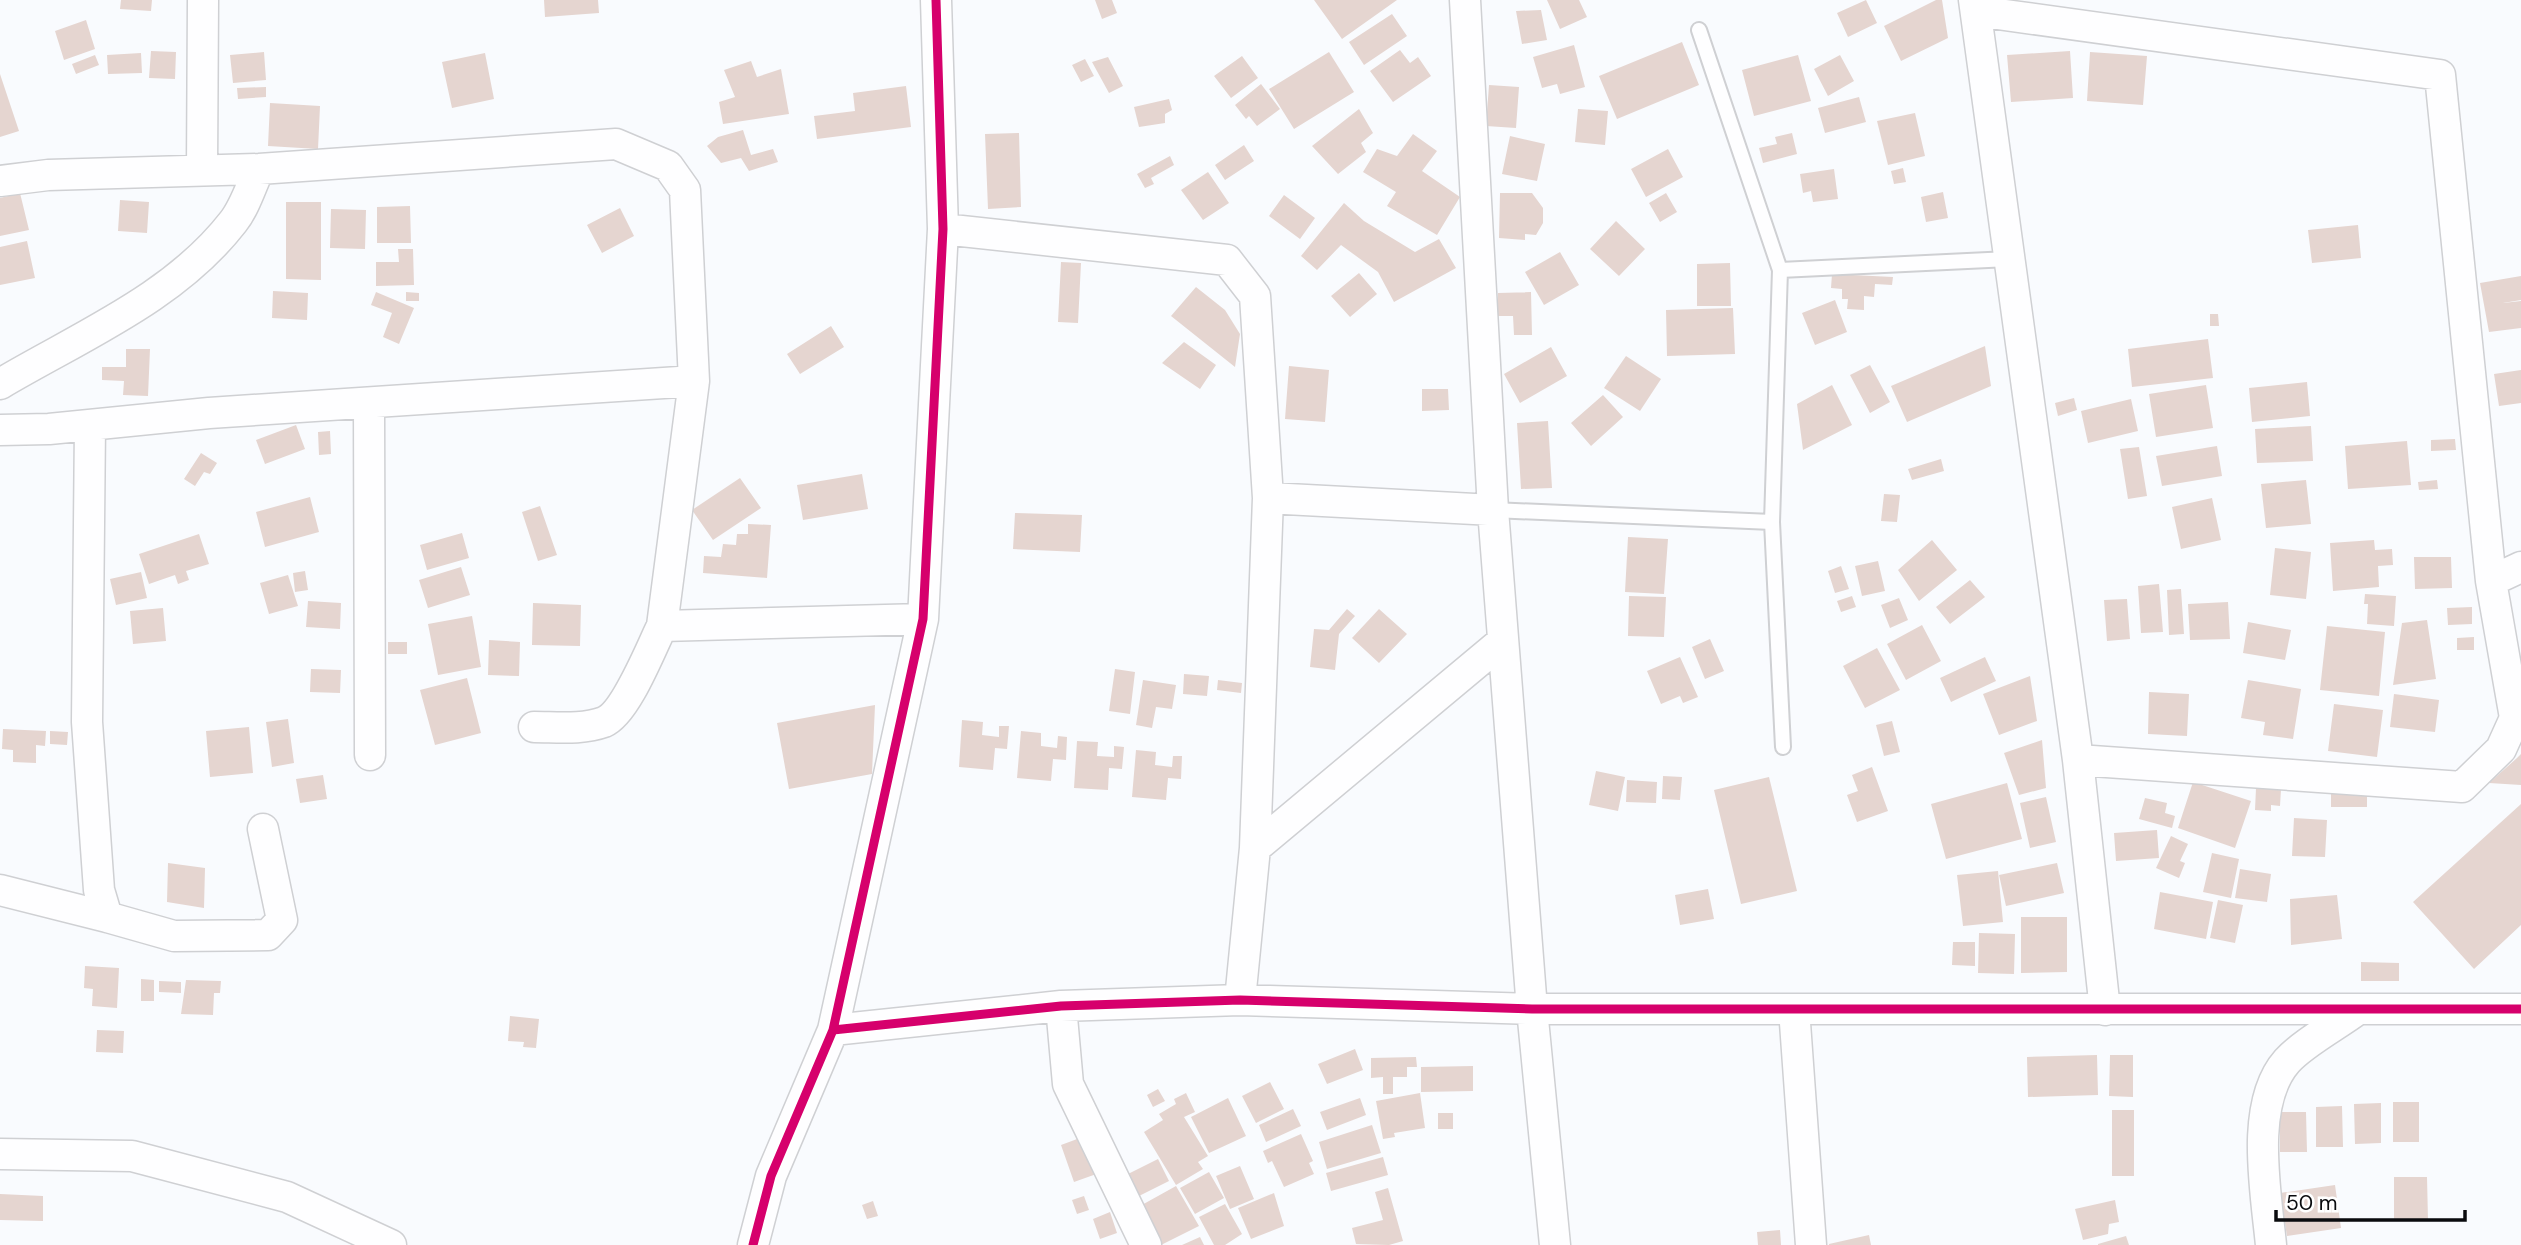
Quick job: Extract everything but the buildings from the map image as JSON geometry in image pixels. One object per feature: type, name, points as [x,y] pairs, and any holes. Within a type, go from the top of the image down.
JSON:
[{"type":"street","points":[[202,170],[203,0]]},
{"type":"street","points":[[753,1245],[772,1176],[833,1030],[923,619],[943,229],[936,0]]},
{"type":"street","points":[[1465,0],[1493,510],[1532,1009],[1555,1245]]},
{"type":"street","points":[[2078,760],[2462,788],[2501,749],[2515,718],[2491,580],[2440,75],[1975,5],[2078,760],[2105,1010]]},
{"type":"street","points":[[0,181],[48,175],[259,169],[616,144],[668,166],[685,190],[694,381],[662,626],[627,696],[607,721],[583,727],[534,727]]},
{"type":"street","points":[[0,384],[102,328],[193,267],[235,220],[259,169]]},
{"type":"street","points":[[943,229],[1227,260],[1255,296],[1268,498],[1255,848],[1240,1000]]},
{"type":"street","points":[[0,430],[90,425],[209,413],[694,381]]},
{"type":"street","points":[[369,403],[370,755]]},
{"type":"street","points":[[90,425],[87,722],[99,890],[107,917]]},
{"type":"street","points":[[1268,498],[1493,510]]},
{"type":"street","points":[[2491,580],[2521,567]]},
{"type":"street","points":[[662,626],[923,619]]},
{"type":"street","points":[[1255,848],[1503,641]]},
{"type":"street","points":[[0,890],[174,936],[268,935],[282,920],[263,829]]},
{"type":"street","points":[[833,1030],[1061,1006],[1240,1000],[1532,1009],[2521,1009]]},
{"type":"street","points":[[1061,1006],[1068,1084],[1146,1245]]},
{"type":"street","points":[[1794,1009],[1811,1245]]},
{"type":"street","points":[[2271,1245],[2263,1165],[2267,1096],[2287,1061],[2357,1010]]},
{"type":"street","points":[[0,1154],[132,1156],[287,1197],[391,1245]]},
{"type":"lane","points":[[1699,30],[1780,270],[1772,522],[1783,747]]},
{"type":"lane","points":[[1780,270],[2009,259]]},
{"type":"lane","points":[[1493,510],[1772,522]]},
{"type":"cycle path","points":[[753,1245],[771,1176],[833,1030],[923,619],[943,229],[936,0]]},
{"type":"cycle path","points":[[833,1030],[1061,1006],[1240,1000],[1532,1009],[2521,1009]]}]
